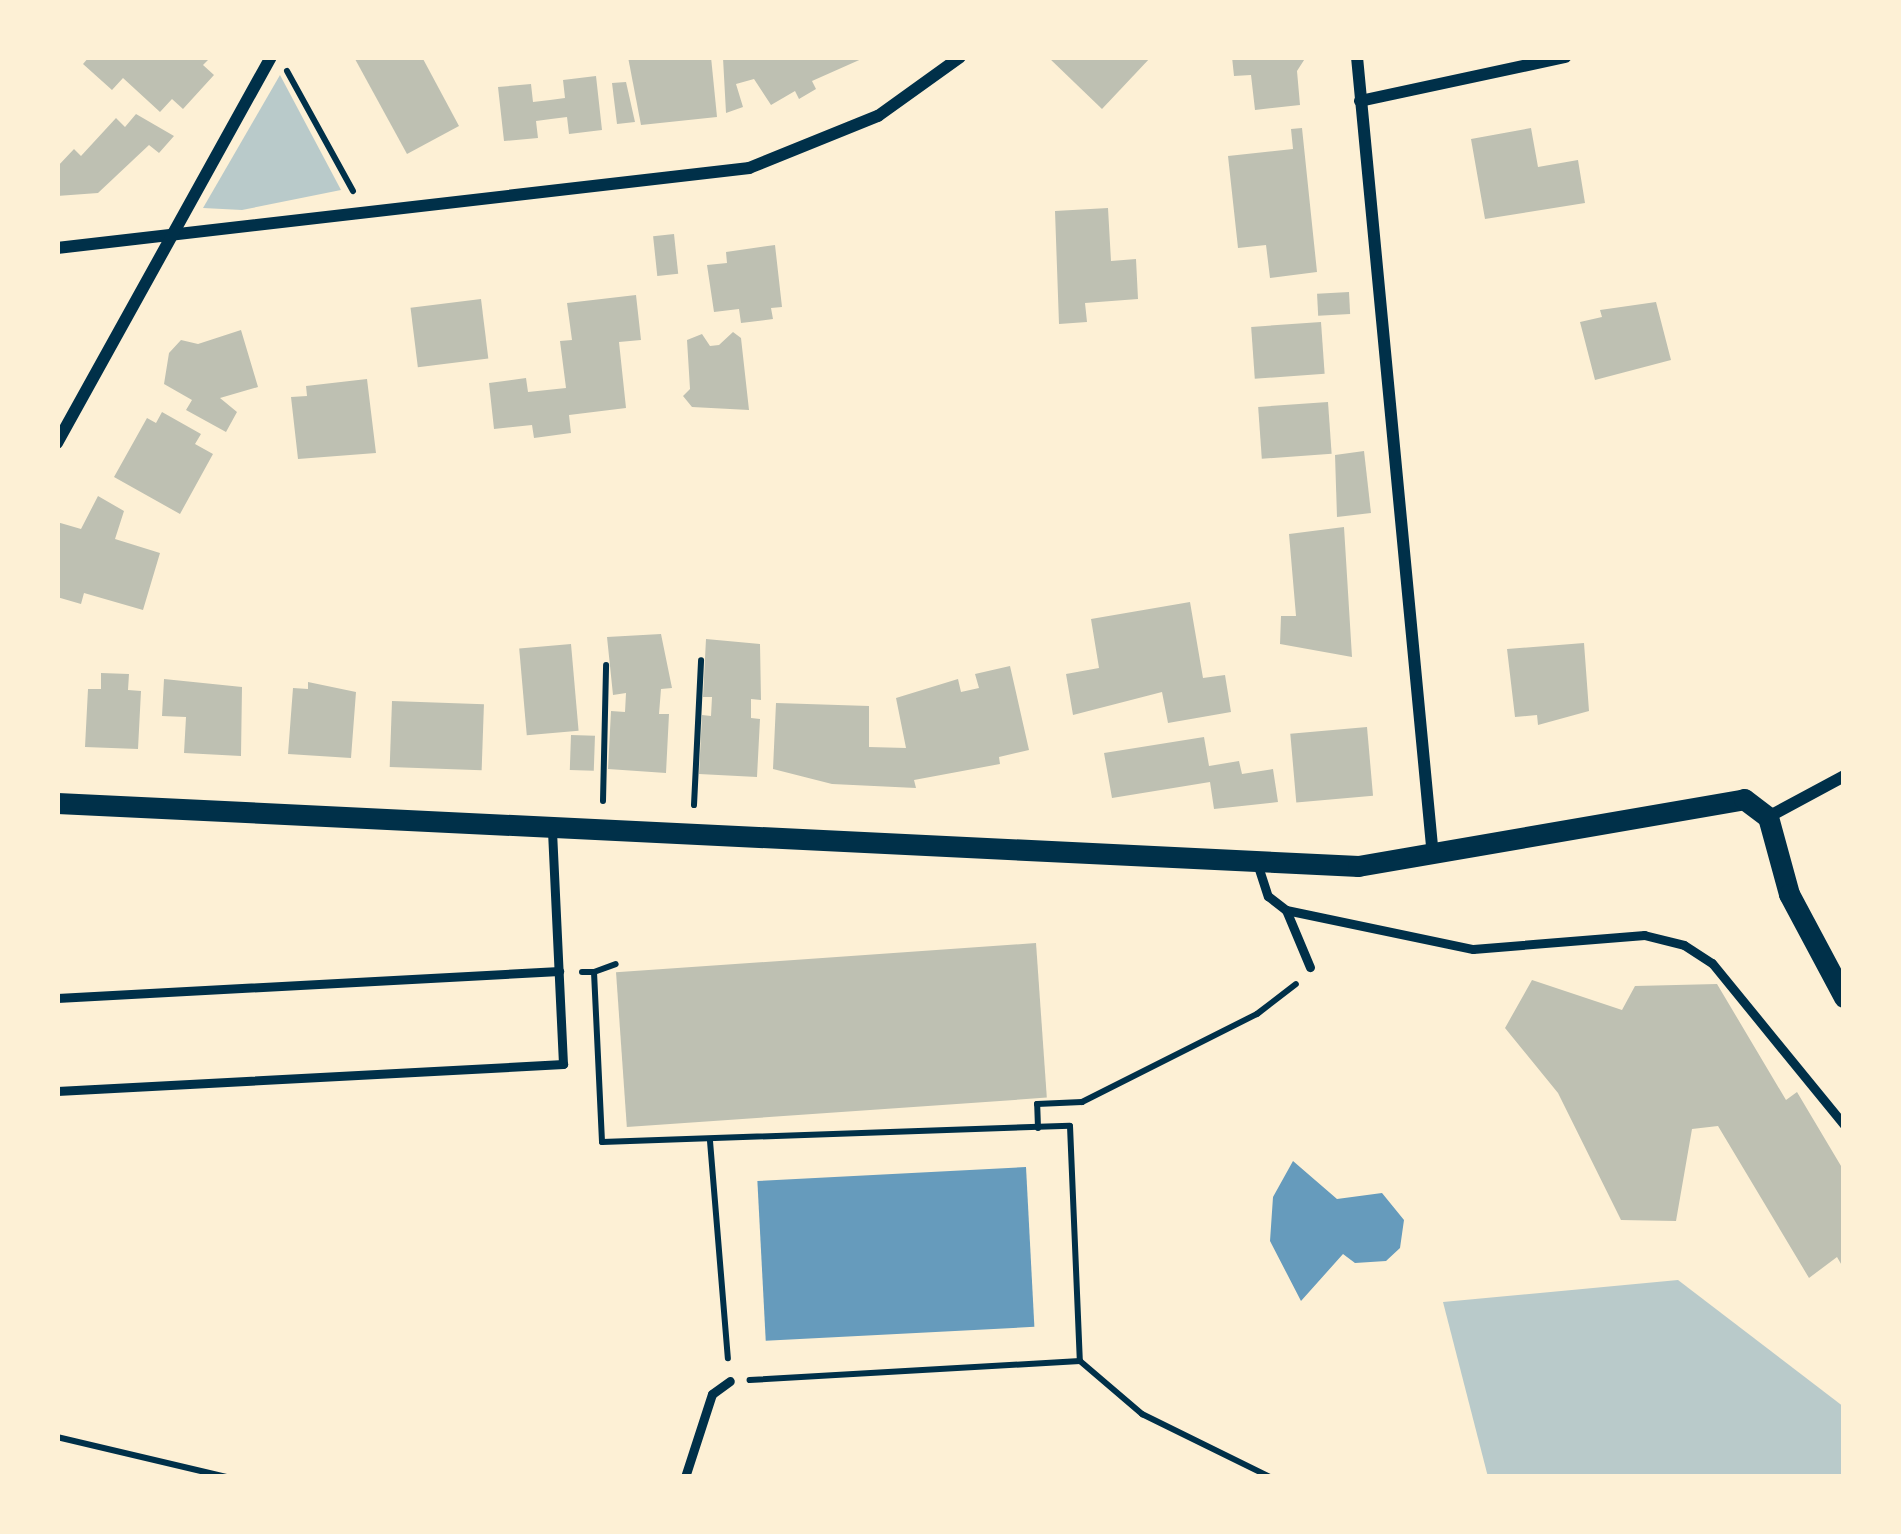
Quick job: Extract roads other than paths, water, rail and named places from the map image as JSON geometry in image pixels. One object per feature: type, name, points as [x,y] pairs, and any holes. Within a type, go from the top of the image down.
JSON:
[{"type":"street","points":[[57,443],[168,236],[275,57]]},
{"type":"street","points":[[57,248],[749,168],[859,126],[960,57]]},
{"type":"street","points":[[1357,57],[1433,857]]},
{"type":"street","points":[[1360,101],[1565,57]]},
{"type":"street","points":[[1768,817],[1844,776]]},
{"type":"street","points":[[57,803],[1358,866],[1433,857],[1714,798],[1744,799],[1768,817],[1789,894],[1844,997]]},
{"type":"lane","points":[[57,1091],[563,1064],[552,826]]},
{"type":"lane","points":[[1256,863],[1268,896],[1286,910],[1473,949],[1644,935],[1684,945],[1712,963],[1768,1041],[1844,1125]]},
{"type":"lane","points":[[1286,910],[1310,967]]},
{"type":"lane","points":[[57,998],[559,971]]},
{"type":"lane","points":[[685,1477],[712,1394],[730,1381]]},
{"type":"water","points":[[1293,1161],[1337,1199],[1382,1193],[1404,1220],[1400,1248],[1386,1261],[1355,1263],[1343,1254],[1301,1301],[1270,1241],[1273,1197]]},
{"type":"water","points":[[1026,1167],[1034,1327],[766,1341],[757,1181]]}]
